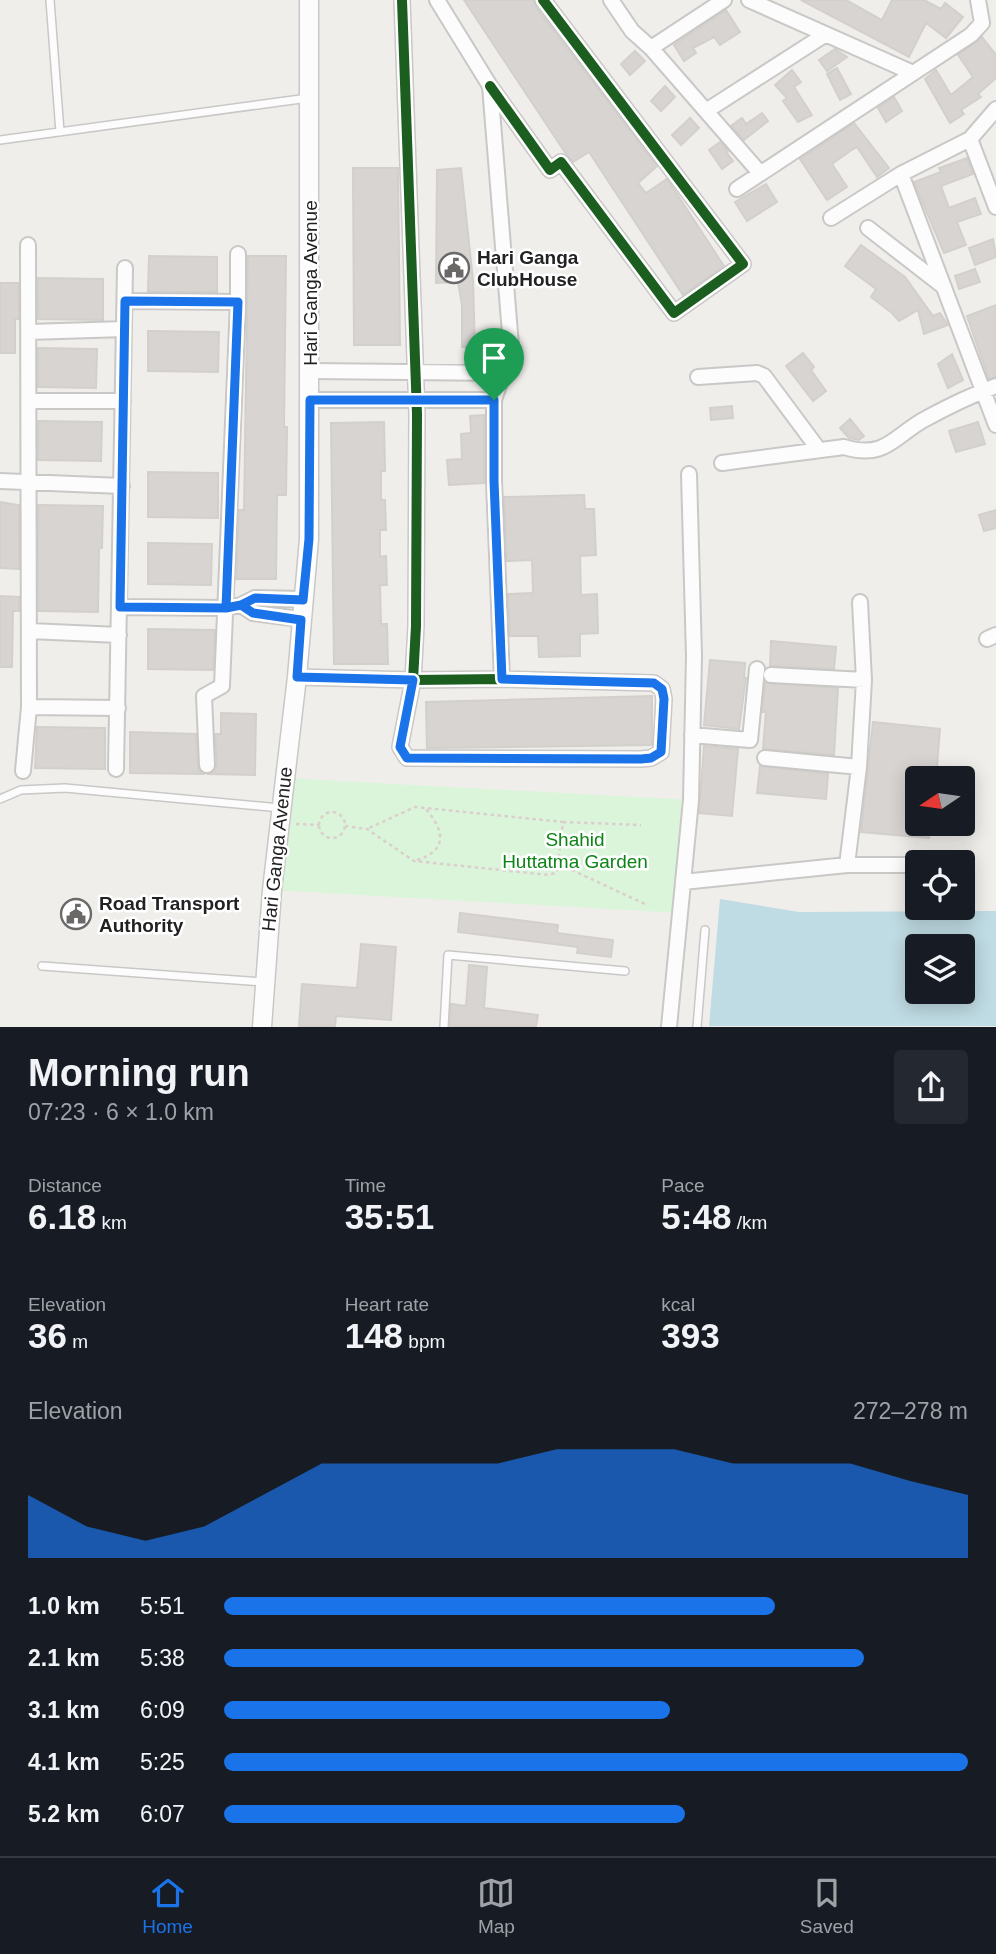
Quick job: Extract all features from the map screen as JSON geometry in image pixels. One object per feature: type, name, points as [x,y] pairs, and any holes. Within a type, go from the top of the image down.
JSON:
[{"type":"street","name":"Hari Ganga Avenue","points":[[262,1027],[280,816],[297,677],[309,539],[309,0]]},
{"type":"street","points":[[297,677],[413,680],[502,679],[654,683],[662,689],[664,699],[661,752],[651,758],[641,759],[407,758],[400,747],[413,680],[416,626],[417,399],[402,0]]},
{"type":"street","points":[[437,0],[490,86],[550,170],[561,162],[674,313],[743,264],[543,0]]},
{"type":"street","points":[[611,0],[632,31],[651,48],[760,173]]},
{"type":"street","points":[[651,48],[724,0]]},
{"type":"street","points":[[749,0],[913,73]]},
{"type":"street","points":[[737,189],[971,35],[982,23],[978,0]]},
{"type":"street","points":[[706,111],[826,34]]},
{"type":"street","points":[[490,86],[512,358],[503,373],[494,400],[494,481],[502,679]]},
{"type":"street","points":[[831,218],[901,174],[970,139],[996,109]]},
{"type":"street","points":[[970,139],[996,207]]},
{"type":"street","points":[[901,174],[944,286],[990,389],[996,425]]},
{"type":"street","points":[[868,228],[944,286]]},
{"type":"street","points":[[23,771],[30,707],[28,245]]},
{"type":"street","points":[[206,765],[204,696],[222,686],[238,254]]},
{"type":"street","points":[[116,769],[125,268]]},
{"type":"street","points":[[125,301],[238,302]]},
{"type":"street","points":[[29,332],[124,330]]},
{"type":"street","points":[[310,371],[503,373]]},
{"type":"street","points":[[698,377],[757,373],[764,376],[819,450]]},
{"type":"street","points":[[722,463],[844,447],[860,452],[876,450],[894,442],[924,419],[990,389]]},
{"type":"street","points":[[310,400],[494,400]]},
{"type":"street","points":[[29,401],[123,401]]},
{"type":"street","points":[[668,1027],[691,800],[694,656],[689,474]]},
{"type":"street","points":[[0,481],[122,486]]},
{"type":"street","points":[[120,607],[226,608],[255,598],[303,600]]},
{"type":"street","points":[[847,865],[859,767],[864,680],[860,603]]},
{"type":"street","points":[[241,605],[253,613],[301,620]]},
{"type":"street","points":[[30,631],[119,635]]},
{"type":"street","points":[[692,735],[750,740],[757,669]]},
{"type":"street","points":[[771,675],[864,680]]},
{"type":"street","points":[[30,707],[118,708]]},
{"type":"street","points":[[765,758],[859,767]]},
{"type":"street","points":[[683,881],[847,865],[905,864]]},
{"type":"lane","points":[[50,0],[60,132]]},
{"type":"lane","points":[[0,140],[309,98]]},
{"type":"lane","points":[[0,799],[21,790],[65,788],[280,816]]},
{"type":"lane","points":[[697,1027],[705,930]]},
{"type":"lane","points":[[444,1027],[448,955],[625,971]]},
{"type":"lane","points":[[42,966],[265,982]]},
{"type":"path","points":[[367,830],[415,807],[563,822],[641,825]]},
{"type":"path","points":[[414,861],[427,857],[436,849],[440,838],[440,828],[425,808]]},
{"type":"path","points":[[333,812],[343,818],[345,826],[342,834],[330,838],[322,833],[319,824],[325,814],[333,812]]},
{"type":"path","points":[[280,816],[319,824]]},
{"type":"path","points":[[345,826],[367,830],[414,861],[549,875],[557,872],[563,822]]},
{"type":"path","points":[[559,864],[645,904]]},
{"type":"green space","name":"Shahid Huttatma Garden","points":[[284,778],[691,800],[680,913],[272,890]]},
{"type":"water","points":[[720,899],[799,912],[905,911],[905,920],[975,920],[975,911],[996,911],[996,1026],[709,1026]]},
{"type":"building","points":[[464,0],[534,0],[535,6],[657,166],[638,183],[646,193],[667,179],[724,266],[683,295],[589,152],[573,162],[566,154]]},
{"type":"building","points":[[801,0],[846,0],[882,20],[892,0],[924,0],[941,9],[945,3],[963,17],[946,38],[926,23],[909,57]]},
{"type":"building","points":[[726,10],[740,32],[720,45],[714,37],[693,48],[696,53],[684,61],[674,45]]},
{"type":"building","points":[[982,37],[996,55],[996,78],[978,94],[981,97],[961,110],[964,114],[950,123],[925,79],[936,70],[951,95],[973,77],[958,55]]},
{"type":"building","points":[[835,49],[847,57],[827,71],[819,60]]},
{"type":"building","points":[[635,51],[645,61],[630,75],[621,64]]},
{"type":"building","points":[[837,68],[851,94],[840,100],[827,74]]},
{"type":"building","points":[[792,70],[801,82],[794,87],[812,115],[798,122],[783,101],[787,98],[775,85]]},
{"type":"building","points":[[665,86],[675,97],[661,111],[651,101]]},
{"type":"building","points":[[894,97],[902,111],[886,122],[878,108]]},
{"type":"building","points":[[762,113],[768,121],[744,140],[731,126],[742,118],[746,124]]},
{"type":"building","points":[[690,118],[699,128],[681,145],[672,135]]},
{"type":"building","points":[[854,123],[889,168],[877,177],[857,147],[853,149],[832,164],[847,187],[827,200],[800,159]]},
{"type":"building","points":[[720,142],[733,161],[722,169],[709,150]]},
{"type":"building","points":[[967,158],[973,174],[941,186],[949,208],[975,198],[981,214],[957,222],[966,245],[944,253],[914,182],[941,172],[939,168]]},
{"type":"building","points":[[353,168],[398,168],[400,345],[354,345]]},
{"type":"building","name":"Hari Ganga ClubHouse","points":[[461,168],[473,280],[475,349],[462,347],[462,305],[458,282],[436,283],[437,170]]},
{"type":"building","points":[[766,184],[777,202],[747,221],[735,202]]},
{"type":"building","points":[[993,239],[996,257],[975,265],[969,248]]},
{"type":"building","points":[[861,245],[905,277],[933,316],[940,313],[948,325],[924,334],[918,310],[899,321],[871,297],[876,289],[845,266]]},
{"type":"building","points":[[149,256],[217,257],[217,292],[148,292]]},
{"type":"building","points":[[248,256],[286,256],[286,495],[277,495],[276,579],[236,579],[239,510],[244,510]]},
{"type":"building","points":[[975,269],[980,282],[959,289],[955,276]]},
{"type":"building","points":[[38,278],[103,279],[103,320],[38,319]]},
{"type":"building","points":[[0,283],[18,283],[19,319],[15,319],[15,353],[0,353]]},
{"type":"building","points":[[996,305],[996,377],[989,379],[967,316]]},
{"type":"building","points":[[148,331],[219,332],[218,372],[148,371]]},
{"type":"building","points":[[38,348],[97,349],[96,388],[38,387]]},
{"type":"building","points":[[803,353],[814,367],[811,370],[826,391],[813,401],[786,366]]},
{"type":"building","points":[[952,354],[963,380],[948,388],[938,364]]},
{"type":"building","points":[[732,406],[733,418],[711,420],[710,408]]},
{"type":"building","points":[[484,415],[484,483],[449,485],[447,460],[462,459],[461,434],[471,433],[470,416]]},
{"type":"building","points":[[850,419],[864,436],[859,440],[849,438],[840,428]]},
{"type":"building","points":[[38,421],[102,422],[101,461],[38,460]]},
{"type":"building","points":[[384,422],[385,471],[381,471],[381,500],[385,500],[386,530],[380,530],[380,557],[386,556],[387,585],[380,585],[381,624],[387,624],[388,664],[334,664],[331,423]]},
{"type":"building","points":[[978,422],[985,444],[956,452],[949,431]]},
{"type":"building","points":[[148,472],[218,473],[218,518],[148,517]]},
{"type":"building","points":[[584,495],[585,509],[594,509],[596,555],[580,556],[581,595],[597,594],[598,633],[580,634],[580,656],[539,657],[538,636],[510,636],[508,594],[533,593],[532,560],[507,561],[504,497]]},
{"type":"building","points":[[0,502],[19,505],[19,569],[0,568]]},
{"type":"building","points":[[38,505],[103,506],[98,612],[38,611]]},
{"type":"building","points":[[996,510],[996,528],[984,531],[979,515]]},
{"type":"building","points":[[148,543],[212,544],[211,585],[148,584]]},
{"type":"building","points":[[0,596],[19,597],[19,611],[13,611],[12,667],[0,667]]},
{"type":"building","points":[[148,629],[215,630],[213,670],[148,669]]},
{"type":"building","points":[[771,641],[836,647],[834,669],[770,666]]},
{"type":"building","points":[[710,660],[745,663],[746,678],[739,729],[704,725]]},
{"type":"building","points":[[765,683],[838,688],[834,755],[763,749],[766,712],[762,712]]},
{"type":"building","points":[[652,696],[652,745],[427,748],[426,702]]},
{"type":"building","points":[[221,713],[256,714],[255,775],[209,774],[217,765],[215,734],[221,734]]},
{"type":"building","points":[[873,722],[940,729],[937,766],[905,766],[905,836],[861,832]]},
{"type":"building","points":[[37,727],[105,728],[105,769],[35,768]]},
{"type":"building","points":[[130,732],[196,734],[199,771],[205,774],[130,773]]},
{"type":"building","points":[[704,746],[738,749],[732,816],[699,813]]},
{"type":"building","points":[[760,766],[828,774],[826,799],[757,793]]},
{"type":"building","points":[[460,913],[558,925],[557,933],[613,940],[611,957],[577,953],[578,947],[458,932]]},
{"type":"building","points":[[361,944],[396,947],[391,1020],[336,1016],[335,1026],[299,1026],[302,984],[357,988]]},
{"type":"building","points":[[469,965],[487,967],[484,1008],[538,1015],[536,1026],[450,1026],[451,1004],[466,1006]]},
{"type":"cycle path","points":[[297,677],[413,680],[400,747],[407,758],[641,759],[651,758],[661,752],[664,699],[662,689],[654,683],[502,679],[413,680],[416,626],[417,414],[402,0]]},
{"type":"cycle path","points":[[490,86],[550,170],[561,162],[674,313],[743,264],[543,0]]},
{"type":"place","name":"Hari Ganga ClubHouse","points":[[454,268]]},
{"type":"place","name":"Road Transport Authority","points":[[76,914]]},
{"type":"route","points":[[494,400],[310,400],[309,539],[303,600],[255,598],[226,608],[120,607],[125,301],[238,302],[226,608],[241,605],[253,613],[301,620],[297,677],[413,680],[400,747],[407,758],[651,758],[661,752],[664,699],[662,689],[654,683],[502,679],[494,481],[494,400]]}]
